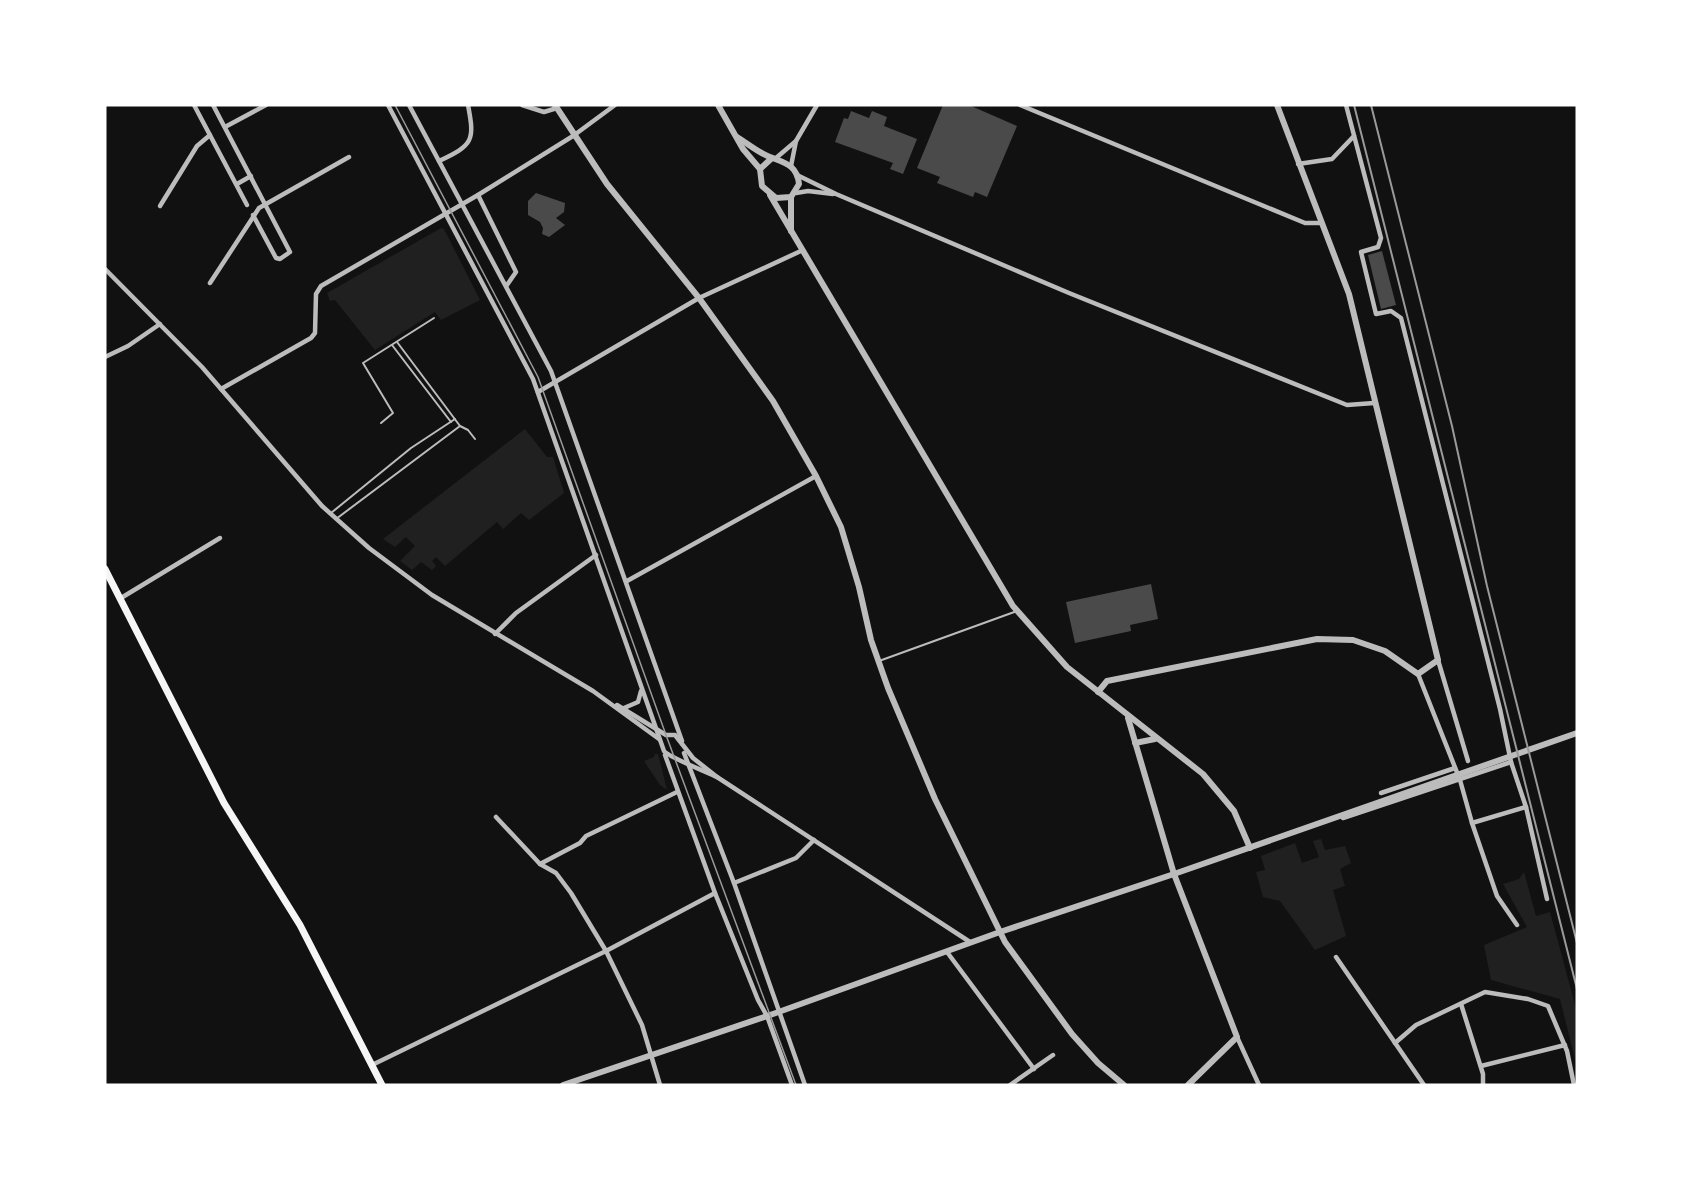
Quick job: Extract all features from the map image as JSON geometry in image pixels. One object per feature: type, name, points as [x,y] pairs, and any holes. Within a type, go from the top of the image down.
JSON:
[{"type":"main road","points":[[105,569],[224,803],[300,925],[382,1085]]},
{"type":"street","points":[[194,105],[247,205]]},
{"type":"street","points":[[225,127],[266,105]]},
{"type":"street","points":[[388,105],[512,337],[538,392],[677,792],[715,893],[758,1000],[767,1016],[792,1085]]},
{"type":"street","points":[[409,105],[461,206],[507,285],[556,382],[682,741],[692,780],[734,883],[778,1012],[806,1085]]},
{"type":"street","points":[[439,161],[469,145],[472,138],[468,105]]},
{"type":"street","points":[[522,105],[544,112],[556,106],[573,136],[607,184],[699,298],[773,401],[816,476],[841,526],[879,661],[935,799],[1000,932],[1072,1034],[1098,1063],[1124,1085]]},
{"type":"street","points":[[221,389],[311,338],[315,333],[316,294],[321,286],[444,213],[461,206],[573,136],[615,105]]},
{"type":"street","points":[[718,105],[760,169],[760,180],[1017,611],[1061,660],[1155,739],[1203,774],[1234,811],[1250,848]]},
{"type":"street","points":[[760,169],[796,141],[818,105]]},
{"type":"street","points":[[1020,105],[1305,223],[1320,223]]},
{"type":"street","points":[[1277,105],[1320,223],[1349,294],[1438,660],[1468,761]]},
{"type":"street","points":[[1346,105],[1381,238],[1378,247],[1361,252],[1376,314],[1391,311],[1401,318],[1500,710],[1511,762],[1526,807],[1547,899]]},
{"type":"street","points":[[214,106],[289,245],[290,252],[286,256],[276,258],[253,214]]},
{"type":"street","points":[[160,206],[197,146],[210,135]]},
{"type":"street","points":[[1298,164],[1332,159],[1354,136]]},
{"type":"street","points":[[737,137],[792,166],[799,184],[794,195],[791,231]]},
{"type":"street","points":[[792,166],[796,141]]},
{"type":"street","points":[[210,284],[253,214],[266,203],[349,157]]},
{"type":"street","points":[[797,175],[836,194],[1347,405],[1374,403]]},
{"type":"street","points":[[237,184],[251,176]]},
{"type":"street","points":[[770,195],[782,200],[808,191],[836,194]]},
{"type":"street","points":[[478,195],[516,272],[507,285]]},
{"type":"street","points":[[538,392],[699,298],[803,250]]},
{"type":"street","points":[[105,269],[221,389],[336,519],[399,572],[495,634],[549,664],[606,701],[661,742]]},
{"type":"street","points":[[105,357],[128,346],[160,324]]},
{"type":"street","points":[[627,581],[816,476]]},
{"type":"street","points":[[121,598],[220,538]]},
{"type":"street","points":[[495,634],[516,613],[596,555]]},
{"type":"street","points":[[1098,692],[1107,681],[1317,639],[1353,640],[1385,651],[1418,674],[1460,780],[1497,896],[1517,925]]},
{"type":"street","points":[[1418,674],[1438,660]]},
{"type":"street","points":[[624,708],[638,702],[642,688]]},
{"type":"street","points":[[606,701],[624,708],[666,735],[673,734],[682,741]]},
{"type":"street","points":[[1128,717],[1174,874],[1237,1038],[1259,1085]]},
{"type":"street","points":[[1381,797],[1577,733]]},
{"type":"street","points":[[661,742],[666,735]]},
{"type":"street","points":[[1135,743],[1155,739]]},
{"type":"street","points":[[664,751],[670,757],[686,761],[717,777]]},
{"type":"street","points":[[679,759],[684,751]]},
{"type":"street","points":[[684,751],[717,777],[970,942]]},
{"type":"street","points":[[1320,823],[1358,814],[1511,762]]},
{"type":"street","points":[[563,1085],[767,1016],[970,942],[1250,848],[1320,823],[1455,768]]},
{"type":"street","points":[[692,780],[697,773],[704,771]]},
{"type":"street","points":[[540,864],[580,843],[586,836],[677,792]]},
{"type":"street","points":[[1472,823],[1526,807]]},
{"type":"street","points":[[496,817],[540,864],[556,873],[571,893],[606,951],[642,1024],[660,1085]]},
{"type":"street","points":[[734,883],[796,858],[814,840]]},
{"type":"street","points":[[372,1065],[606,951],[715,893]]},
{"type":"street","points":[[947,952],[1034,1069]]},
{"type":"street","points":[[1336,957],[1424,1085]]},
{"type":"street","points":[[1395,1043],[1416,1025],[1485,992],[1528,999],[1548,1006],[1565,1045],[1574,1085]]},
{"type":"street","points":[[1461,1004],[1481,1066],[1483,1085]]},
{"type":"street","points":[[1188,1085],[1237,1038]]},
{"type":"street","points":[[1481,1066],[1565,1045]]},
{"type":"street","points":[[1010,1085],[1053,1055]]},
{"type":"lane","points":[[381,423],[393,413],[363,363],[434,318]]},
{"type":"lane","points":[[397,342],[460,426],[468,430],[475,439]]},
{"type":"lane","points":[[392,345],[451,422]]},
{"type":"lane","points":[[330,513],[411,448],[419,445],[455,419]]},
{"type":"lane","points":[[336,519],[460,426]]},
{"type":"lane","points":[[419,445],[424,453]]},
{"type":"lane","points":[[879,661],[1017,611]]},
{"type":"shaded area","points":[[441,228],[444,229],[480,300],[441,320],[435,312],[375,350],[335,300],[330,301],[327,293]]},
{"type":"shaded area","points":[[525,429],[547,457],[553,457],[564,493],[529,520],[521,513],[503,529],[497,522],[445,566],[436,557],[432,561],[436,566],[432,570],[421,562],[412,570],[400,561],[415,546],[406,537],[395,547],[383,539]]},
{"type":"shaded area","points":[[658,754],[667,790],[660,785],[644,761],[654,757]]},
{"type":"shaded area","points":[[1321,839],[1325,850],[1345,846],[1351,863],[1340,869],[1345,886],[1333,890],[1346,936],[1315,950],[1280,901],[1263,897],[1256,872],[1265,870],[1261,856],[1295,843],[1302,863],[1319,857],[1313,841]]},
{"type":"shaded area","points":[[1524,872],[1536,916],[1550,912],[1577,1012],[1577,1067],[1560,999],[1491,980],[1484,945],[1527,927],[1503,884],[1519,879]]},
{"type":"building","points":[[943,105],[969,105],[1017,126],[987,197],[975,192],[973,197],[937,183],[940,177],[917,168]]},
{"type":"building","points":[[851,111],[869,118],[872,111],[887,117],[884,126],[917,139],[903,174],[890,169],[893,163],[835,142],[844,118],[848,119]]},
{"type":"building","points":[[536,193],[565,203],[564,212],[556,218],[565,225],[549,237],[542,234],[543,228],[540,222],[528,215],[528,201]]},
{"type":"building","points":[[1382,251],[1396,305],[1381,309],[1368,255]]},
{"type":"building","points":[[1151,584],[1158,619],[1130,625],[1131,631],[1075,643],[1066,602]]},
{"type":"tram line","points":[[395,105],[538,377],[666,735],[796,1085]]},
{"type":"railway","points":[[1354,105],[1577,989]]},
{"type":"railway","points":[[1371,105],[1452,426],[1487,586],[1577,943]]}]
